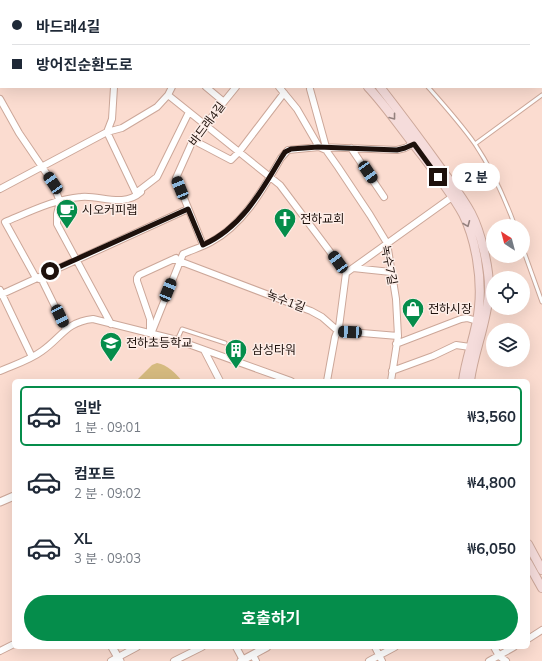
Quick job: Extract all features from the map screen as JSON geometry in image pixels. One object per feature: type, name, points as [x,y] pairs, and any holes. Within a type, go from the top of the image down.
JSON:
[{"type":"main road","points":[[369,88],[417,141],[458,192],[471,213],[480,234],[489,290],[485,322],[472,367],[470,379]]},
{"type":"main road","points":[[381,88],[417,141],[463,215],[471,236],[479,271],[479,307],[463,379]]},
{"type":"main road","points":[[530,548],[542,570]]},
{"type":"main road","points":[[530,567],[542,588]]},
{"type":"street","points":[[114,88],[112,119],[107,132],[136,193],[157,177]]},
{"type":"street","points":[[0,189],[107,132],[122,128],[157,107],[168,95],[172,88]]},
{"type":"street","points":[[207,88],[224,102]]},
{"type":"street","name":"바드래4길","points":[[203,245],[176,178],[193,140],[235,88]]},
{"type":"street","points":[[280,88],[297,109],[318,147]]},
{"type":"street","points":[[310,90],[326,147]]},
{"type":"street","points":[[193,140],[231,160],[239,152],[284,93]]},
{"type":"street","points":[[168,95],[280,185],[346,273],[339,327],[335,337],[327,379]]},
{"type":"street","points":[[0,99],[19,133],[53,183],[60,202],[57,214],[57,224],[111,324]]},
{"type":"street","points":[[66,329],[42,280],[36,278],[5,222],[42,206],[83,197],[105,200],[135,197],[157,177],[189,112]]},
{"type":"street","points":[[151,334],[150,319],[137,281],[139,275],[177,260],[183,254],[212,241],[235,224],[249,209],[270,178],[281,158],[288,150],[326,147],[397,150],[405,148],[417,141]]},
{"type":"street","name":"녹수7길","points":[[318,147],[326,150],[387,243],[396,299],[398,336],[391,379]]},
{"type":"street","points":[[351,148],[384,197]]},
{"type":"street","points":[[346,273],[452,197]]},
{"type":"street","points":[[32,357],[1,293],[188,209]]},
{"type":"street","points":[[151,334],[177,260]]},
{"type":"street","name":"녹수1길","points":[[177,260],[311,311],[322,317],[338,331]]},
{"type":"street","points":[[353,268],[391,272]]},
{"type":"street","points":[[396,344],[461,318],[477,320]]},
{"type":"street","points":[[0,371],[42,352],[66,329],[81,320],[93,319],[177,340],[284,379]]},
{"type":"street","points":[[338,331],[398,336]]},
{"type":"street","points":[[392,371],[433,356],[456,345],[470,347]]},
{"type":"street","points":[[204,350],[219,379]]},
{"type":"street","points":[[0,502],[12,497]]},
{"type":"street","points":[[530,637],[542,630]]},
{"type":"street","points":[[0,651],[12,645]]},
{"type":"street","points":[[113,649],[116,660],[134,649]]},
{"type":"street","points":[[174,661],[198,649]]},
{"type":"street","points":[[237,649],[242,661],[254,658],[265,649]]},
{"type":"street","points":[[376,649],[381,658]]},
{"type":"street","points":[[369,661],[381,658],[392,649]]},
{"type":"street","points":[[495,649],[499,656],[506,661]]},
{"type":"street","points":[[489,661],[511,649]]},
{"type":"lane","points":[[429,88],[447,108],[475,144],[505,199],[512,219]]},
{"type":"lane","points":[[475,144],[542,95]]},
{"type":"lane","points":[[528,263],[542,302]]},
{"type":"lane","points":[[177,340],[182,329],[225,343]]},
{"type":"shaded area","points":[[157,363],[168,367],[180,379],[138,379],[152,365]]},
{"type":"place","name":"시오커피랩","points":[[67,230]]},
{"type":"place","name":"전하교회","points":[[285,238]]},
{"type":"place","name":"전하시장","points":[[413,328]]},
{"type":"place","name":"전하초등학교","points":[[111,362]]},
{"type":"place","name":"삼성타워","points":[[236,370]]},
{"type":"route","points":[[50,271],[188,209],[203,245],[212,241],[235,224],[249,209],[270,178],[285,152],[291,149],[318,147],[397,150],[414,144],[438,177]]}]
